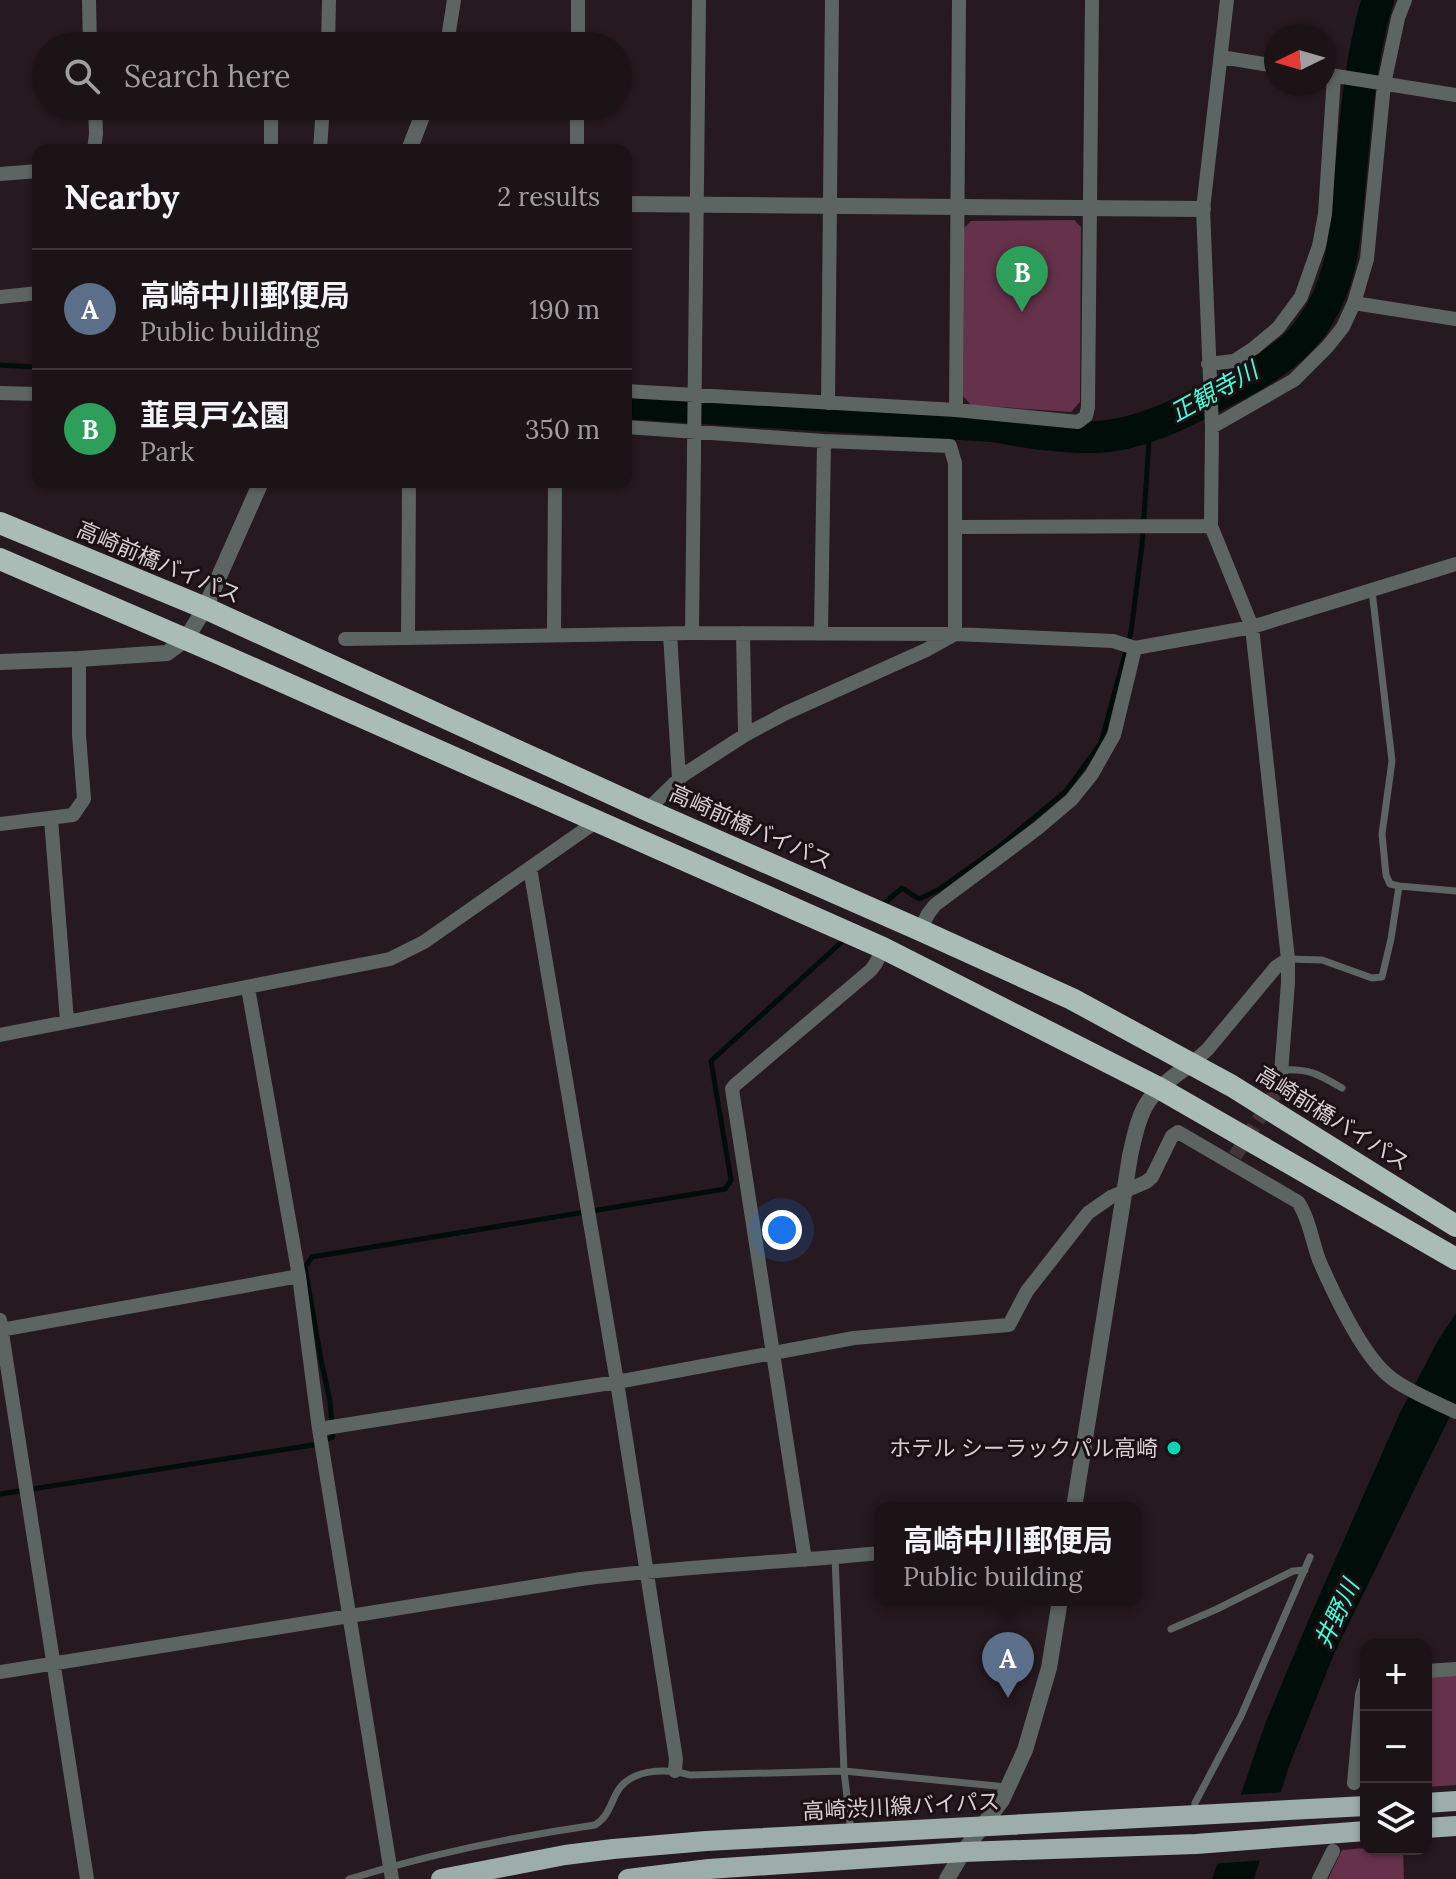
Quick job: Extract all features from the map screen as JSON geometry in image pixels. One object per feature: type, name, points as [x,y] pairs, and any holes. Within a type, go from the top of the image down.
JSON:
[{"type":"highway","name":"高崎前橋バイパス","points":[[0,523],[205,608],[647,810],[1072,999],[1232,1086],[1456,1226]]},
{"type":"highway","points":[[0,559],[883,948],[1159,1088],[1456,1259]]},
{"type":"main road","points":[[1432,1803],[1456,1801]]},
{"type":"main road","name":"高崎渋川線バイパス","points":[[441,1879],[613,1849],[706,1841],[1360,1806]]},
{"type":"main road","points":[[1432,1828],[1456,1826]]},
{"type":"main road","points":[[628,1879],[709,1869],[963,1852],[1196,1844],[1360,1831]]},
{"type":"street","points":[[89,0],[90,32]]},
{"type":"street","points":[[328,32],[329,0]]},
{"type":"street","points":[[448,32],[454,0]]},
{"type":"street","points":[[578,0],[578,32]]},
{"type":"street","points":[[692,633],[699,0]]},
{"type":"street","points":[[828,403],[832,0]]},
{"type":"street","points":[[956,410],[959,0]]},
{"type":"street","points":[[632,392],[695,398],[956,410],[1078,422],[1086,416],[1092,0]]},
{"type":"street","points":[[1227,0],[1203,209],[1211,420],[1211,526],[1252,627],[1288,959],[1280,1086]]},
{"type":"street","points":[[1211,420],[1294,380],[1343,327],[1367,259],[1380,83],[1405,0]]},
{"type":"street","points":[[1221,57],[1264,64]]},
{"type":"street","points":[[1336,76],[1456,95]]},
{"type":"street","points":[[1208,364],[1234,361],[1254,348],[1278,328],[1301,297],[1319,246],[1325,214],[1334,96]]},
{"type":"street","points":[[95,144],[96,120]]},
{"type":"street","points":[[271,120],[271,144]]},
{"type":"street","points":[[320,144],[322,120]]},
{"type":"street","points":[[411,144],[421,120]]},
{"type":"street","points":[[577,120],[577,144]]},
{"type":"street","points":[[0,174],[32,171]]},
{"type":"street","points":[[632,204],[1203,209]]},
{"type":"street","points":[[0,297],[32,294]]},
{"type":"street","points":[[1354,303],[1456,319]]},
{"type":"street","points":[[0,393],[32,394]]},
{"type":"street","points":[[632,427],[696,428],[824,441],[950,446],[955,463],[957,527],[955,634]]},
{"type":"street","points":[[821,633],[824,441]]},
{"type":"street","points":[[0,662],[167,653],[186,639],[205,608],[258,488]]},
{"type":"street","points":[[408,638],[409,488]]},
{"type":"street","points":[[554,635],[555,488]]},
{"type":"street","points":[[957,527],[1211,526]]},
{"type":"street","points":[[345,639],[692,633],[955,634],[1115,642],[1135,648],[1252,627],[1456,564]]},
{"type":"street","points":[[743,633],[745,735]]},
{"type":"street","points":[[670,634],[679,778]]},
{"type":"street","points":[[647,810],[679,778],[745,735],[955,634]]},
{"type":"street","points":[[920,930],[935,905],[1038,828],[1071,800],[1092,774],[1114,735],[1135,648]]},
{"type":"street","points":[[0,824],[73,815],[84,799],[79,735],[79,659]]},
{"type":"street","points":[[51,819],[67,1021]]},
{"type":"street","points":[[0,1035],[390,959],[424,942],[597,821]]},
{"type":"street","points":[[530,868],[617,1382],[676,1759],[675,1771]]},
{"type":"street","points":[[805,1560],[732,1089],[871,970],[883,948]]},
{"type":"street","points":[[1075,1502],[1138,1122],[1150,1097],[1207,1050],[1276,967],[1288,959]]},
{"type":"street","points":[[248,988],[299,1276],[319,1429],[391,1872]]},
{"type":"street","points":[[319,1429],[617,1382],[866,1336],[1009,1325],[1027,1291],[1088,1213],[1100,1203],[1152,1177],[1172,1136],[1178,1132],[1233,1160],[1298,1202],[1304,1210],[1317,1255],[1330,1285],[1362,1342],[1379,1365],[1394,1380],[1456,1412]]},
{"type":"street","points":[[87,1879],[0,1326],[299,1276]]},
{"type":"street","points":[[0,1672],[647,1570],[874,1554]]},
{"type":"street","points":[[947,1879],[1002,1800],[1025,1750],[1046,1679],[1059,1606]]},
{"type":"street","points":[[1432,1671],[1456,1669]]},
{"type":"street","points":[[1354,1783],[1361,1711]]},
{"type":"street","points":[[1319,1879],[1333,1851]]},
{"type":"lane","points":[[1372,591],[1392,761],[1382,834],[1386,875],[1390,884],[1456,891]]},
{"type":"lane","points":[[1288,959],[1322,960],[1372,978],[1382,977],[1399,886]]},
{"type":"lane","points":[[1282,1070],[1314,1072],[1342,1088]]},
{"type":"lane","points":[[835,1557],[844,1771],[851,1834]]},
{"type":"lane","points":[[1199,1816],[1195,1803],[1241,1716],[1310,1557]]},
{"type":"lane","points":[[1171,1629],[1293,1571],[1305,1570]]},
{"type":"lane","points":[[349,1879],[391,1872],[510,1838],[595,1825],[603,1821],[624,1782],[634,1776],[661,1771],[690,1775],[844,1771],[1009,1787]]},
{"type":"shaded area","points":[[1074,220],[1081,227],[1080,402],[1071,412],[971,405],[963,396],[964,228],[971,221]]},
{"type":"shaded area","points":[[1456,1674],[1456,1785],[1432,1787],[1432,1676]]},
{"type":"shaded area","points":[[1360,1848],[1360,1855],[1403,1855],[1404,1879],[1328,1879],[1342,1850]]},
{"type":"water","name":"井野川","points":[[1456,1313],[1456,1404],[1334,1654],[1289,1766],[1254,1879],[1212,1879],[1265,1724],[1309,1619],[1399,1415]]},
{"type":"pier","points":[[1285,1792],[1264,1860],[1213,1864],[1235,1795]]},
{"type":"waterway","name":"正観寺川","points":[[632,403],[993,426],[1057,436],[1096,437],[1129,432],[1161,422],[1233,387],[1269,366],[1300,340],[1321,313],[1336,277],[1344,240],[1359,89],[1378,0]]},
{"type":"waterway","name":"正観寺川","points":[[0,365],[32,367]]},
{"type":"waterway","points":[[880,907],[902,888],[919,899],[938,890],[1000,846],[1066,791],[1101,743],[1131,632],[1142,545],[1150,426]]},
{"type":"waterway","points":[[0,1494],[313,1445],[333,1437],[330,1401],[305,1267],[312,1257],[725,1189],[731,1180],[711,1061],[846,938]]},
{"type":"tunnel","points":[[1235,1156],[1280,1086]]},
{"type":"place","name":"韮貝戸公園","points":[[1022,312]]},
{"type":"place","name":"ホテル シーラックパル高崎","points":[[1174,1448]]},
{"type":"place","name":"高崎中川郵便局","points":[[1008,1698]]}]
